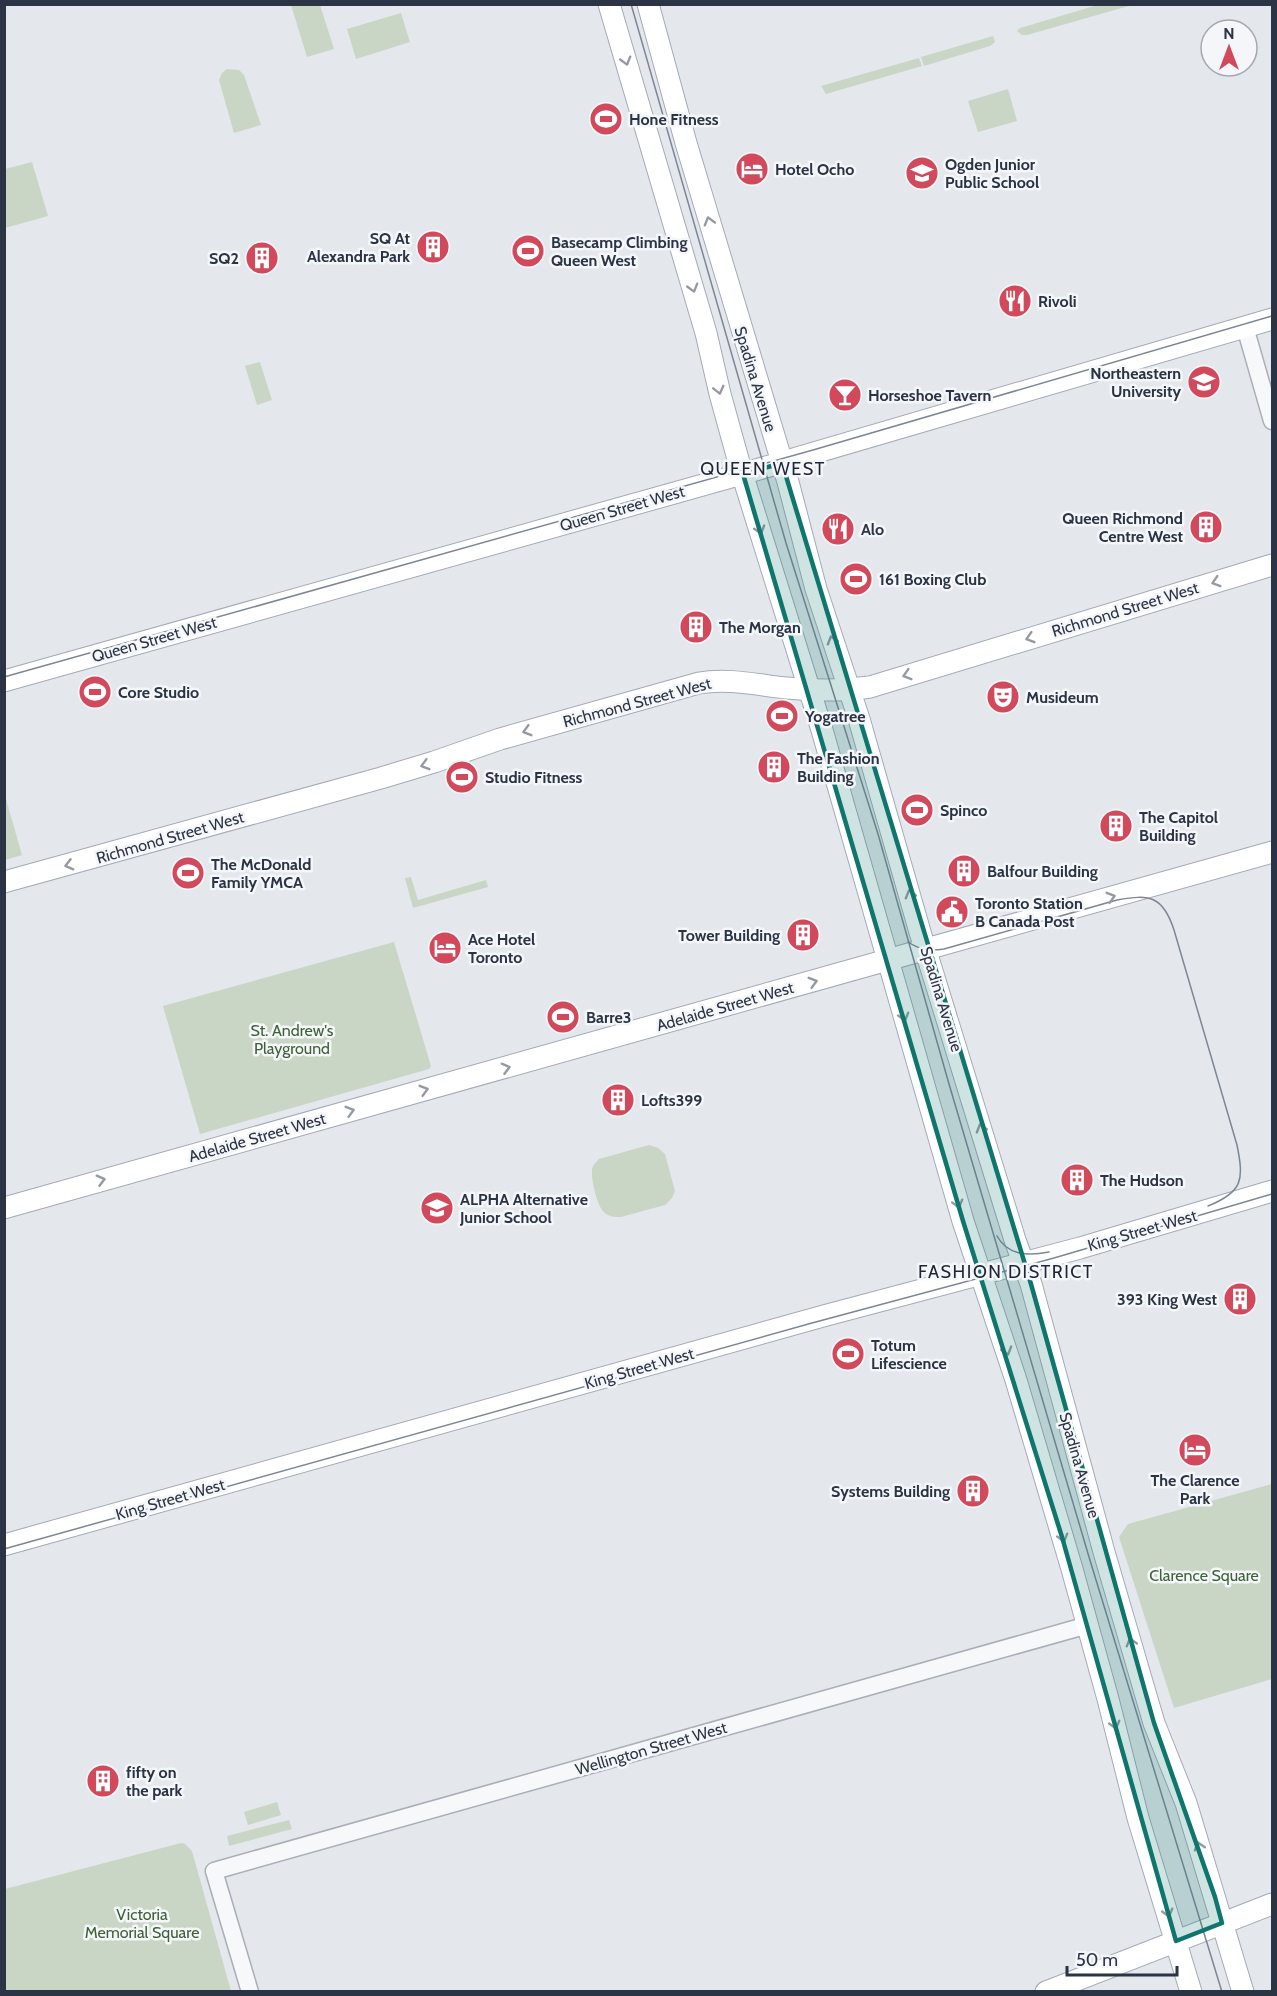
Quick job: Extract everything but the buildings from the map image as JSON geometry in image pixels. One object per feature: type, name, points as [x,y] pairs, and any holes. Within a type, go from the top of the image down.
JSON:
[{"type":"main road","points":[[609,4],[706,333],[742,474],[822,730],[963,1221],[1019,1391],[1088,1625],[1138,1818],[1191,1992]]},
{"type":"main road","name":"Spadina Avenue","points":[[648,4],[686,143],[782,462],[816,589],[1024,1264],[1154,1723],[1186,1803],[1243,1992]]},
{"type":"main road","name":"Queen Street West","points":[[4,681],[742,474],[1272,319]]},
{"type":"main road","name":"Richmond Street West","points":[[4,882],[381,778],[500,739],[699,683],[725,681],[808,689],[849,690],[870,687],[1272,565]]},
{"type":"main road","name":"Adelaide Street West","points":[[4,1208],[1272,852]]},
{"type":"main road","name":"King Street West","points":[[4,1545],[1024,1264],[1272,1191]]},
{"type":"main road","points":[[1046,1992],[1272,1904]]},
{"type":"street","points":[[1245,327],[1272,421]]},
{"type":"street","name":"Wellington Street West","points":[[250,1992],[214,1871],[1088,1625]]},
{"type":"highlighted area","points":[[782,463],[1031,1284],[1154,1723],[1215,1897],[1222,1923],[1176,1941],[1062,1537],[963,1221],[743,474]]},
{"type":"green space","points":[[1101,4],[1132,5],[1027,35],[1022,35],[1017,31],[1020,28]]},
{"type":"green space","points":[[291,5],[320,5],[334,49],[307,57]]},
{"type":"green space","points":[[401,13],[410,42],[356,59],[347,29]]},
{"type":"green space","points":[[993,36],[995,42],[990,46],[924,66],[921,57]]},
{"type":"green space","points":[[919,58],[922,66],[826,94],[821,86]]},
{"type":"green space","points":[[227,69],[239,70],[244,75],[261,125],[234,133],[219,80]]},
{"type":"green space","points":[[1008,89],[1017,121],[978,132],[968,101]]},
{"type":"green space","points":[[32,162],[48,216],[5,228],[5,169]]},
{"type":"green space","points":[[260,362],[272,400],[257,405],[245,366]]},
{"type":"green space","points":[[4,792],[22,855],[5,860],[4,860]]},
{"type":"green space","points":[[411,877],[418,900],[486,880],[488,887],[413,908],[405,878]]},
{"type":"green space","name":"St. Andrew's Playground","points":[[394,942],[431,1066],[429,1069],[200,1134],[163,1006]]},
{"type":"green space","points":[[649,1145],[665,1154],[675,1191],[672,1198],[665,1205],[621,1217],[607,1214],[601,1208],[596,1196],[592,1176],[593,1165],[599,1159]]},
{"type":"green space","name":"Clarence Square","points":[[1272,1484],[1272,1679],[1174,1708],[1119,1537],[1128,1524]]},
{"type":"green space","points":[[277,1802],[281,1815],[248,1825],[244,1812]]},
{"type":"green space","points":[[289,1820],[292,1829],[229,1846],[227,1836]]},
{"type":"green space","name":"Victoria Memorial Square","points":[[181,1843],[192,1851],[231,1991],[5,1991],[5,1889]]},
{"type":"tram line","points":[[631,4],[786,543],[878,834],[949,1084],[1089,1557],[1222,1992]]},
{"type":"tram line","points":[[4,677],[813,450],[1272,316]]},
{"type":"tram line","points":[[908,942],[925,949],[944,949],[1117,900],[1138,897],[1154,900],[1160,904],[1174,930],[1239,1157],[1240,1176],[1234,1190],[1220,1201],[1208,1206]]},
{"type":"tram line","points":[[4,1549],[812,1323],[1054,1258],[1272,1194]]},
{"type":"tram line","points":[[997,1236],[1007,1248],[1013,1251],[1027,1254],[1049,1252]]},
{"type":"place","name":"Hone Fitness","points":[[606,119]]},
{"type":"place","name":"Hotel Ocho","points":[[752,169]]},
{"type":"place","name":"Ogden Junior Public School","points":[[922,173]]},
{"type":"place","name":"SQ At Alexandra Park","points":[[433,247]]},
{"type":"place","name":"Basecamp Climbing Queen West","points":[[528,251]]},
{"type":"place","name":"SQ2","points":[[262,258]]},
{"type":"place","name":"Rivoli","points":[[1015,301]]},
{"type":"place","name":"Northeastern University","points":[[1204,382]]},
{"type":"place","name":"Horseshoe Tavern","points":[[845,395]]},
{"type":"place","name":"Queen Richmond Centre West","points":[[1206,527]]},
{"type":"place","name":"Alo","points":[[838,529]]},
{"type":"place","name":"161 Boxing Club","points":[[856,579]]},
{"type":"place","name":"The Morgan","points":[[696,627]]},
{"type":"place","name":"Core Studio","points":[[95,692]]},
{"type":"place","name":"Musideum","points":[[1003,697]]},
{"type":"place","name":"Yogatree","points":[[782,716]]},
{"type":"place","name":"The Fashion Building","points":[[774,767]]},
{"type":"place","name":"Studio Fitness","points":[[462,777]]},
{"type":"place","name":"Spinco","points":[[917,810]]},
{"type":"place","name":"The Capitol Building","points":[[1116,826]]},
{"type":"place","name":"Balfour Building","points":[[964,871]]},
{"type":"place","name":"The McDonald Family YMCA","points":[[188,873]]},
{"type":"place","name":"Toronto Station B Canada Post","points":[[952,912]]},
{"type":"place","name":"Tower Building","points":[[803,935]]},
{"type":"place","name":"Ace Hotel Toronto","points":[[445,948]]},
{"type":"place","name":"Barre3","points":[[563,1017]]},
{"type":"place","name":"Lofts399","points":[[618,1100]]},
{"type":"place","name":"The Hudson","points":[[1077,1180]]},
{"type":"place","name":"ALPHA Alternative Junior School","points":[[437,1208]]},
{"type":"place","name":"393 King West","points":[[1240,1299]]},
{"type":"place","name":"Totum Lifescience","points":[[848,1354]]},
{"type":"place","name":"The Clarence Park","points":[[1195,1450]]},
{"type":"place","name":"Systems Building","points":[[973,1491]]},
{"type":"place","name":"fifty on the park","points":[[103,1781]]},
{"type":"district","name":"QUEEN WEST","points":[[763,469]]},
{"type":"district","name":"FASHION DISTRICT","points":[[1006,1272]]}]
